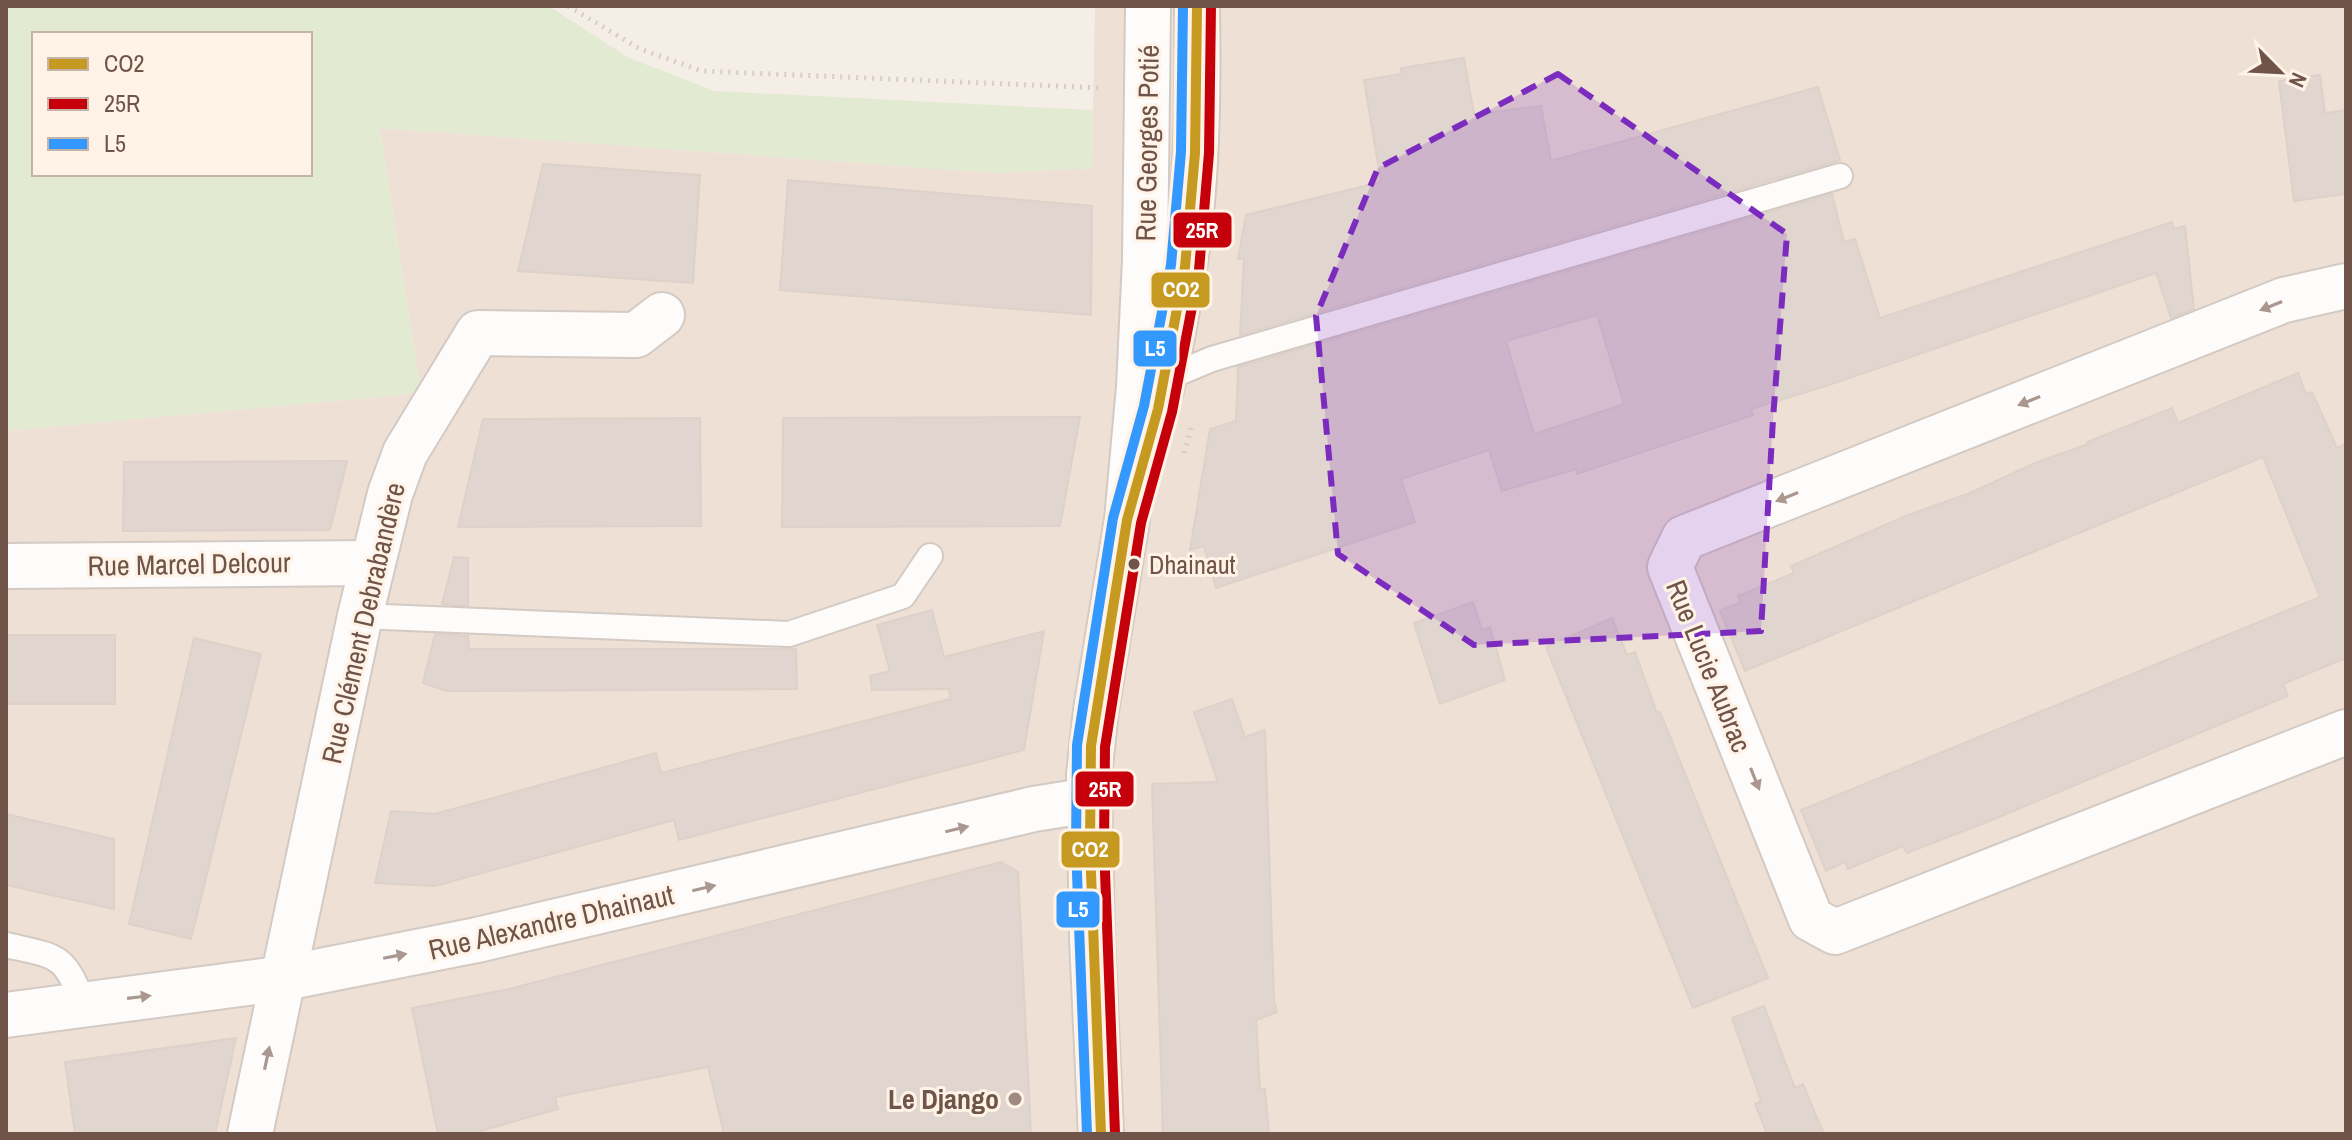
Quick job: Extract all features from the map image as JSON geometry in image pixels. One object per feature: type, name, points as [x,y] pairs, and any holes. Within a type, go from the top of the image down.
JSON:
[{"type":"street","name":"Rue Georges Potié","points":[[1148,6],[1145,260],[1151,383]]},
{"type":"street","name":"Rue Georges Potié","points":[[1101,1134],[1092,938],[1090,800],[1095,722],[1151,383],[1185,267],[1198,102],[1197,6]]},
{"type":"street","name":"Rue Lucie Aubrac","points":[[2346,286],[2284,300],[1684,538],[1670,567],[1811,919],[1835,932],[2346,732]]},
{"type":"street","name":"Rue Clément Debrabandère","points":[[250,1134],[372,563],[390,494],[405,453],[478,333],[636,335],[662,315]]},
{"type":"street","name":"Rue Marcel Delcour","points":[[6,566],[372,563]]},
{"type":"street","name":"Rue Alexandre Dhainaut","points":[[6,1015],[285,978],[477,940],[1034,809],[1090,800]]},
{"type":"lane","points":[[1151,383],[1212,359],[1840,176]]},
{"type":"lane","points":[[360,616],[789,634],[903,596],[930,556]]},
{"type":"lane","points":[[6,945],[60,961],[72,973],[84,1004]]},
{"type":"path","points":[[568,6],[640,49],[702,71],[1102,88]]},
{"type":"path","points":[[1182,459],[1212,359]]},
{"type":"highlighted area","points":[[1558,74],[1787,234],[1761,631],[1474,645],[1338,554],[1316,316],[1378,168]]},
{"type":"shaded area","points":[[1095,6],[2346,6],[2346,1134],[6,1134],[6,431],[421,393],[380,128],[996,173],[1092,168]]},
{"type":"green space","points":[[6,6],[549,6],[629,58],[715,91],[1093,110],[1092,168],[996,173],[380,128],[421,393],[6,431]]},
{"type":"building","points":[[1464,58],[1474,114],[1541,106],[1551,161],[1818,87],[1840,160],[1240,335],[1244,259],[1238,259],[1246,215],[1381,182],[1364,80],[1401,74],[1401,68]]},
{"type":"building","points":[[2320,75],[2325,113],[2346,110],[2346,194],[2294,201],[2279,81]]},
{"type":"building","points":[[543,164],[700,175],[693,283],[518,271]]},
{"type":"building","points":[[788,180],[1092,206],[1091,315],[780,290]]},
{"type":"building","points":[[1832,194],[1844,242],[1855,239],[1880,318],[2172,222],[2174,229],[2185,226],[2194,309],[2171,318],[2156,273],[1751,409],[1753,415],[1577,474],[1576,469],[1502,491],[1489,450],[1401,479],[1415,522],[1216,588],[1204,546],[1190,550],[1210,429],[1236,421],[1238,367]],"holes":[[[1597,315],[1624,404],[1534,434],[1506,341]]]},
{"type":"building","points":[[2298,373],[2306,394],[2312,392],[2337,448],[2346,444],[2346,658],[2283,684],[2288,696],[1992,820],[1907,853],[1903,846],[1848,869],[1845,862],[1826,871],[1801,810],[2320,597],[2263,457],[1745,671],[1720,611],[1741,602],[1738,596],[1794,573],[1791,566],[1908,515],[1970,493],[2035,463],[2172,408],[2178,423]]},
{"type":"building","points":[[1080,417],[1060,526],[782,527],[783,418]]},
{"type":"building","points":[[700,418],[701,526],[458,527],[483,419]]},
{"type":"building","points":[[347,461],[330,530],[123,531],[124,462]]},
{"type":"building","points":[[454,557],[468,558],[468,606],[442,604]]},
{"type":"building","points":[[1473,602],[1482,630],[1490,627],[1505,680],[1440,704],[1414,623]]},
{"type":"building","points":[[932,610],[944,657],[1044,631],[1024,750],[679,840],[674,820],[435,886],[375,883],[391,811],[435,814],[656,753],[661,773],[950,699],[949,689],[872,690],[870,676],[890,671],[877,625]]},
{"type":"building","points":[[1612,618],[1627,655],[1635,652],[1657,713],[1660,712],[1768,978],[1693,1008],[1546,647]]},
{"type":"building","points":[[435,634],[468,636],[469,649],[796,649],[797,689],[447,691],[423,683]]},
{"type":"building","points":[[6,635],[115,635],[115,704],[6,704]]},
{"type":"building","points":[[194,638],[261,654],[191,939],[129,924]]},
{"type":"building","points":[[1232,699],[1245,737],[1265,730],[1274,1001],[1277,1012],[1256,1020],[1260,1089],[1265,1089],[1269,1134],[1163,1134],[1152,784],[1218,782],[1194,712]]},
{"type":"building","points":[[6,814],[114,839],[114,909],[6,885]]},
{"type":"building","points":[[1001,862],[1018,872],[1031,1134],[724,1134],[708,1067],[555,1097],[558,1109],[470,1134],[438,1134],[412,1008],[509,989]]},
{"type":"building","points":[[1764,1006],[1795,1088],[1803,1084],[1824,1134],[1767,1134],[1755,1104],[1761,1101],[1732,1018]]},
{"type":"building","points":[[236,1038],[215,1134],[75,1134],[65,1062]]},
{"type":"transit line","name":"L5","points":[[1087,1134],[1076,847],[1077,745],[1113,518],[1144,406],[1171,265],[1181,152],[1183,6]]},
{"type":"transit line","name":"CO2","points":[[1101,1134],[1090,846],[1091,746],[1127,520],[1158,409],[1185,267],[1195,153],[1197,6]]},
{"type":"transit line","name":"25R","points":[[1115,1133],[1104,846],[1105,747],[1141,523],[1172,412],[1199,270],[1209,153],[1211,6]]},
{"type":"place","name":"Dhainaut","points":[[1134,564]]},
{"type":"place","name":"Le Django","points":[[1015,1099]]}]
